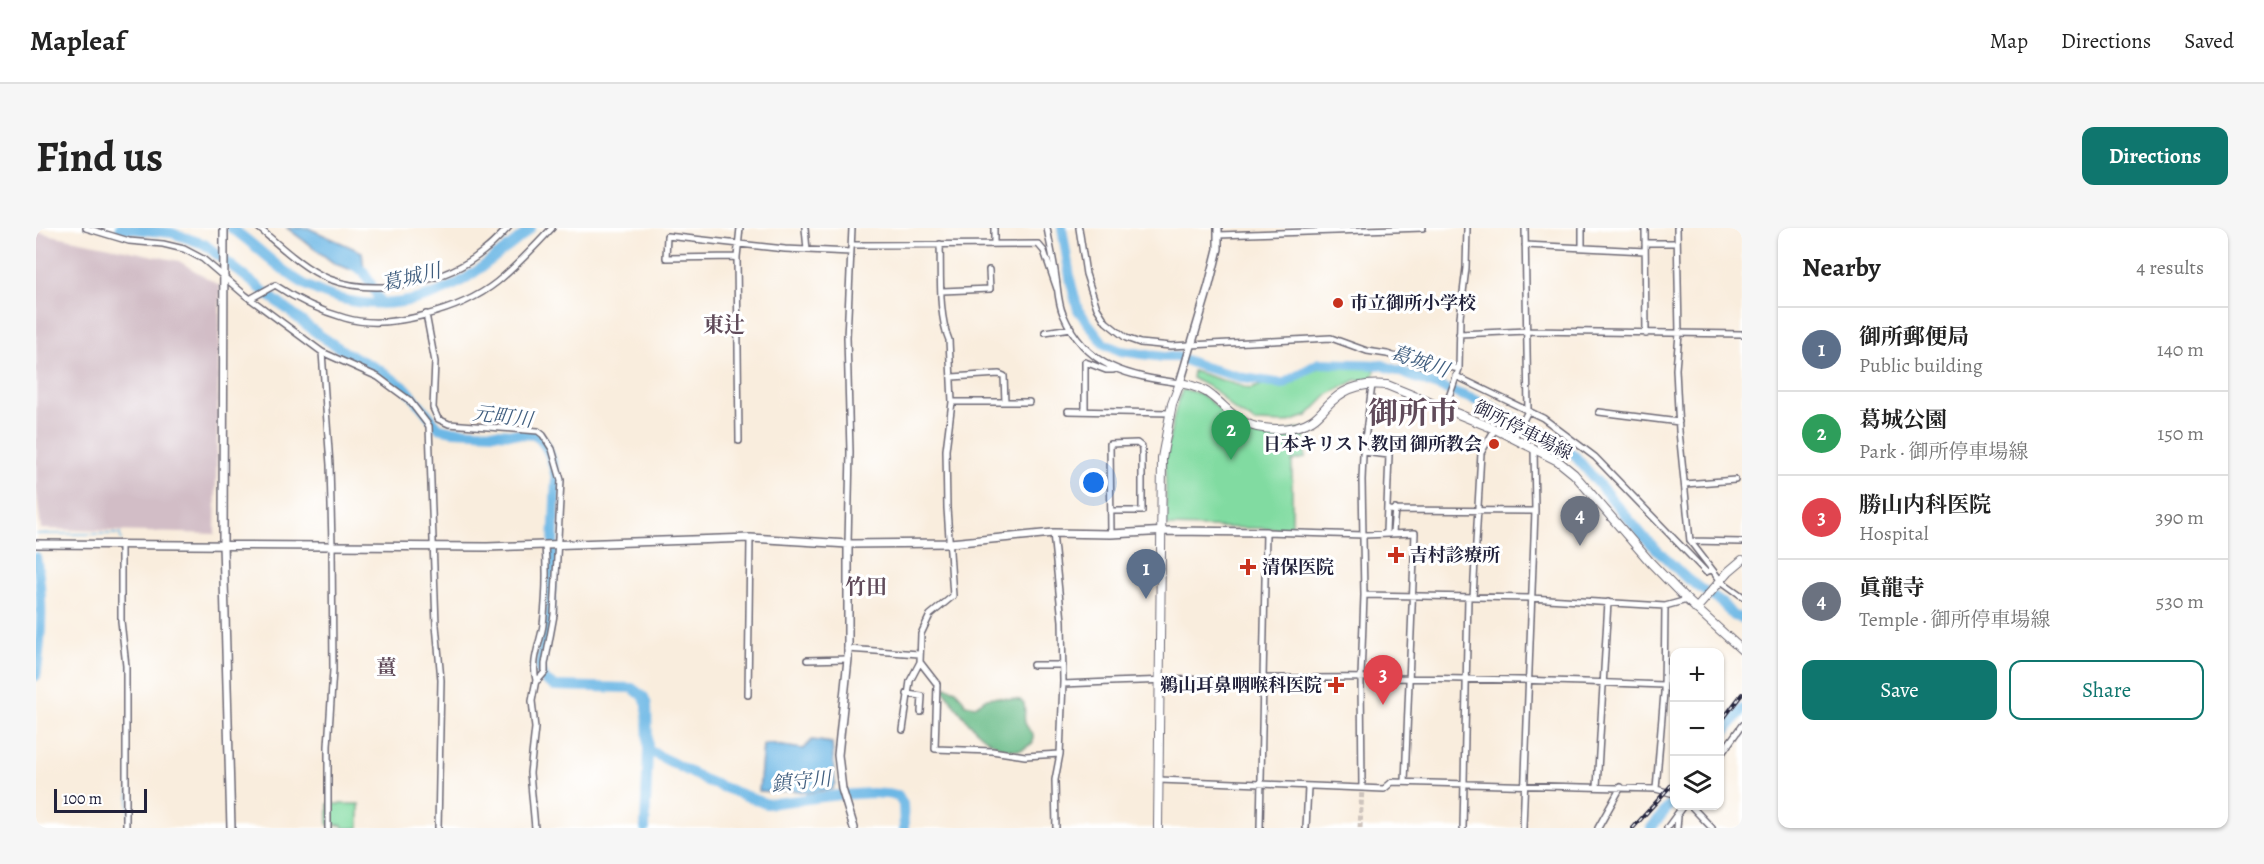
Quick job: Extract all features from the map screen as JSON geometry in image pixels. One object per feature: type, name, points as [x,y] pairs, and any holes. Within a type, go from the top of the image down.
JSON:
[{"type":"main road","name":"御所停車場線","points":[[1181,379],[1212,396],[1231,415],[1243,422],[1262,428],[1286,428],[1305,424],[1341,393],[1354,387],[1372,384],[1387,386],[1446,405],[1515,437],[1558,461],[1574,474],[1651,563],[1687,600],[1698,607],[1742,650]]},
{"type":"main road","points":[[1158,828],[1162,458],[1170,413],[1181,379]]},
{"type":"main road","points":[[1698,607],[1742,560]]},
{"type":"street","points":[[86,228],[129,241],[164,244],[184,249],[203,259],[250,299],[322,352],[378,377],[409,400],[424,417],[430,431],[432,546],[441,680],[438,828]]},
{"type":"street","points":[[224,228],[223,544],[231,828]]},
{"type":"street","points":[[259,228],[280,246],[328,278],[361,287],[381,289],[414,283],[461,265],[484,251],[508,228]]},
{"type":"street","points":[[250,299],[275,285],[297,299],[345,318],[362,321],[392,320],[426,314],[451,308],[496,283],[552,228]]},
{"type":"street","points":[[739,441],[737,257],[740,228]]},
{"type":"street","points":[[805,228],[807,250]]},
{"type":"street","points":[[852,228],[847,337],[850,452],[848,659],[838,754],[842,789],[854,828]]},
{"type":"street","points":[[994,228],[994,244]]},
{"type":"street","points":[[1047,228],[1063,315],[1083,346],[1114,369],[1142,377],[1181,379],[1218,249],[1218,232],[1423,228]]},
{"type":"street","points":[[1079,228],[1090,290],[1097,308],[1106,322],[1126,338],[1157,346],[1191,348],[1331,338],[1367,351],[1387,354],[1422,365],[1459,369]]},
{"type":"street","points":[[1446,405],[1459,369],[1467,228]]},
{"type":"street","points":[[1515,437],[1528,412],[1525,228]]},
{"type":"street","points":[[1582,228],[1582,247]]},
{"type":"street","points":[[1645,228],[1646,334]]},
{"type":"street","points":[[1677,228],[1679,334],[1676,369],[1690,541],[1719,583],[1742,597]]},
{"type":"street","points":[[737,257],[666,258],[667,236],[807,250],[851,252]]},
{"type":"street","points":[[1645,243],[1677,243]]},
{"type":"street","points":[[940,244],[952,402],[946,450],[953,596],[930,615],[921,634],[919,654],[920,663],[937,684],[935,749],[992,751],[1025,756],[1060,754]]},
{"type":"street","points":[[852,245],[1038,244],[1044,251],[1051,278],[1057,289]]},
{"type":"street","points":[[1525,245],[1645,251]]},
{"type":"street","points":[[942,291],[990,289],[989,270]]},
{"type":"street","points":[[426,314],[435,362],[432,410],[438,419],[449,424],[529,429],[543,435],[552,449],[561,480],[554,615],[545,672],[537,680]]},
{"type":"street","points":[[1045,332],[1071,328]]},
{"type":"street","points":[[1460,334],[1527,332],[1742,334]]},
{"type":"street","points":[[322,352],[330,465],[332,545],[333,670],[328,746],[328,828]]},
{"type":"street","points":[[1085,411],[1085,362],[1106,370],[1114,369]]},
{"type":"street","points":[[951,376],[999,374],[1004,376],[1005,402]]},
{"type":"street","points":[[1456,377],[1543,418],[1595,457],[1706,572],[1711,570]]},
{"type":"street","points":[[1362,788],[1364,452],[1372,384]]},
{"type":"street","points":[[952,402],[1029,402]]},
{"type":"street","points":[[424,417],[432,410]]},
{"type":"street","points":[[1068,411],[1170,413]]},
{"type":"street","points":[[1599,412],[1679,422]]},
{"type":"street","points":[[1463,828],[1471,597],[1482,453],[1495,429]]},
{"type":"street","points":[[1111,511],[1142,511],[1142,447],[1137,443],[1110,444],[1111,511],[1112,534]]},
{"type":"street","points":[[1523,828],[1535,511],[1534,448]]},
{"type":"street","points":[[1364,452],[1389,455],[1386,532]]},
{"type":"street","points":[[1685,484],[1735,480]]},
{"type":"street","points":[[1394,532],[1395,509]]},
{"type":"street","points":[[1387,510],[1535,511]]},
{"type":"street","points":[[1260,828],[1266,532]]},
{"type":"street","points":[[38,544],[432,546],[545,545],[750,538],[848,544],[950,543],[1053,533],[1266,532],[1364,535],[1386,532],[1415,533],[1405,782]]},
{"type":"street","points":[[1053,533],[1062,621],[1063,684],[1060,754],[1056,780],[1056,828]]},
{"type":"street","points":[[748,695],[750,538]]},
{"type":"street","points":[[1690,541],[1742,542]]},
{"type":"street","points":[[121,543],[121,621],[126,666],[126,828]]},
{"type":"street","points":[[535,828],[530,773],[535,728],[532,701],[537,680],[534,660],[543,624],[546,588],[545,545]]},
{"type":"street","points":[[1364,596],[1530,598],[1665,606],[1687,600]]},
{"type":"street","points":[[1597,786],[1608,602]]},
{"type":"street","points":[[1656,789],[1664,685],[1665,606]]},
{"type":"street","points":[[847,649],[919,654]]},
{"type":"street","points":[[807,660],[848,659]]},
{"type":"street","points":[[903,730],[910,681],[920,663]]},
{"type":"street","points":[[1033,665],[1062,665]]},
{"type":"street","points":[[1063,684],[1160,679],[1361,677],[1664,685]]},
{"type":"street","points":[[907,694],[922,696],[921,712]]},
{"type":"street","points":[[1724,749],[1742,725]]},
{"type":"street","points":[[1159,780],[1262,786],[1384,789],[1392,782],[1597,786],[1656,789],[1670,793]]},
{"type":"street","points":[[1306,828],[1308,787]]},
{"type":"street","points":[[1598,828],[1621,787]]},
{"type":"street","points":[[1667,828],[1681,810]]},
{"type":"street","points":[[1695,810],[1712,828]]},
{"type":"street","points":[[1677,828],[1678,815]]},
{"type":"shaded area","points":[[36,232],[179,261],[220,286],[215,534],[41,529],[36,486]]},
{"type":"green space","points":[[1338,363],[1375,368],[1374,380],[1356,380],[1329,394],[1307,416],[1286,423],[1255,422],[1234,410],[1215,390],[1192,378],[1193,371],[1250,389],[1262,385],[1289,385],[1301,373]]},
{"type":"green space","points":[[1182,390],[1200,394],[1233,421],[1249,429],[1273,432],[1305,428],[1305,458],[1292,461],[1292,529],[1167,526],[1165,459]]},
{"type":"green space","points":[[946,687],[956,690],[966,704],[975,706],[987,698],[1020,700],[1024,703],[1025,722],[1033,734],[1033,743],[1020,750],[996,745],[966,720],[944,690]]},
{"type":"green space","points":[[328,804],[359,804],[359,828],[328,825]]},
{"type":"water","points":[[287,228],[308,228],[362,252],[364,270],[349,269],[335,264]]},
{"type":"water","points":[[812,740],[832,743],[835,783],[832,789],[808,793],[790,790],[759,791],[763,745],[803,749]]},
{"type":"waterway","name":"元町川","points":[[120,228],[172,233],[204,244],[318,334],[406,388],[439,428],[453,431],[536,435],[550,455],[556,479],[550,615],[540,671],[545,680],[554,686],[632,688],[644,697],[647,705],[648,750],[645,828]]},
{"type":"waterway","name":"葛城川","points":[[231,228],[304,284],[340,299],[378,304],[417,299],[454,285],[475,272],[531,228]]},
{"type":"waterway","name":"葛城川","points":[[1062,228],[1078,310],[1104,344],[1121,351],[1177,357],[1244,378],[1283,384],[1319,363],[1382,365],[1488,405],[1543,433],[1574,455],[1645,538],[1685,577],[1723,604],[1733,616],[1742,618]]},
{"type":"waterway","points":[[350,263],[364,272],[382,304]]},
{"type":"waterway","points":[[36,534],[120,534],[121,540]]},
{"type":"waterway","points":[[36,557],[41,616],[36,676]]},
{"type":"waterway","points":[[124,628],[129,668]]},
{"type":"waterway","points":[[1724,734],[1742,709]]},
{"type":"waterway","name":"鎮守川","points":[[648,750],[707,781],[767,804],[839,795],[872,793],[898,795],[903,804],[904,828]]},
{"type":"waterway","points":[[129,772],[129,824]]},
{"type":"waterway","points":[[1651,828],[1670,805]]},
{"type":"tunnel","points":[[1360,828],[1362,788]]},
{"type":"railway","points":[[1724,718],[1742,694]]},
{"type":"railway","points":[[1633,828],[1670,786]]},
{"type":"place","name":"市立御所小学校","points":[[1338,303]]},
{"type":"place","name":"日本キリスト教団 御所教会","points":[[1494,444]]},
{"type":"place","name":"葛城公園","points":[[1231,460]]},
{"type":"place","name":"眞龍寺","points":[[1580,546]]},
{"type":"place","name":"吉村診療所","points":[[1396,555]]},
{"type":"place","name":"清保医院","points":[[1248,567]]},
{"type":"place","name":"御所郵便局","points":[[1146,599]]},
{"type":"place","name":"鵜山耳鼻咽喉科医院","points":[[1336,685]]},
{"type":"place","name":"勝山内科医院","points":[[1383,705]]},
{"type":"district","name":"東辻","points":[[724,325]]},
{"type":"district","name":"御所市","points":[[1413,413]]},
{"type":"district","name":"竹田","points":[[866,587]]},
{"type":"district","name":"薑","points":[[386,667]]}]
